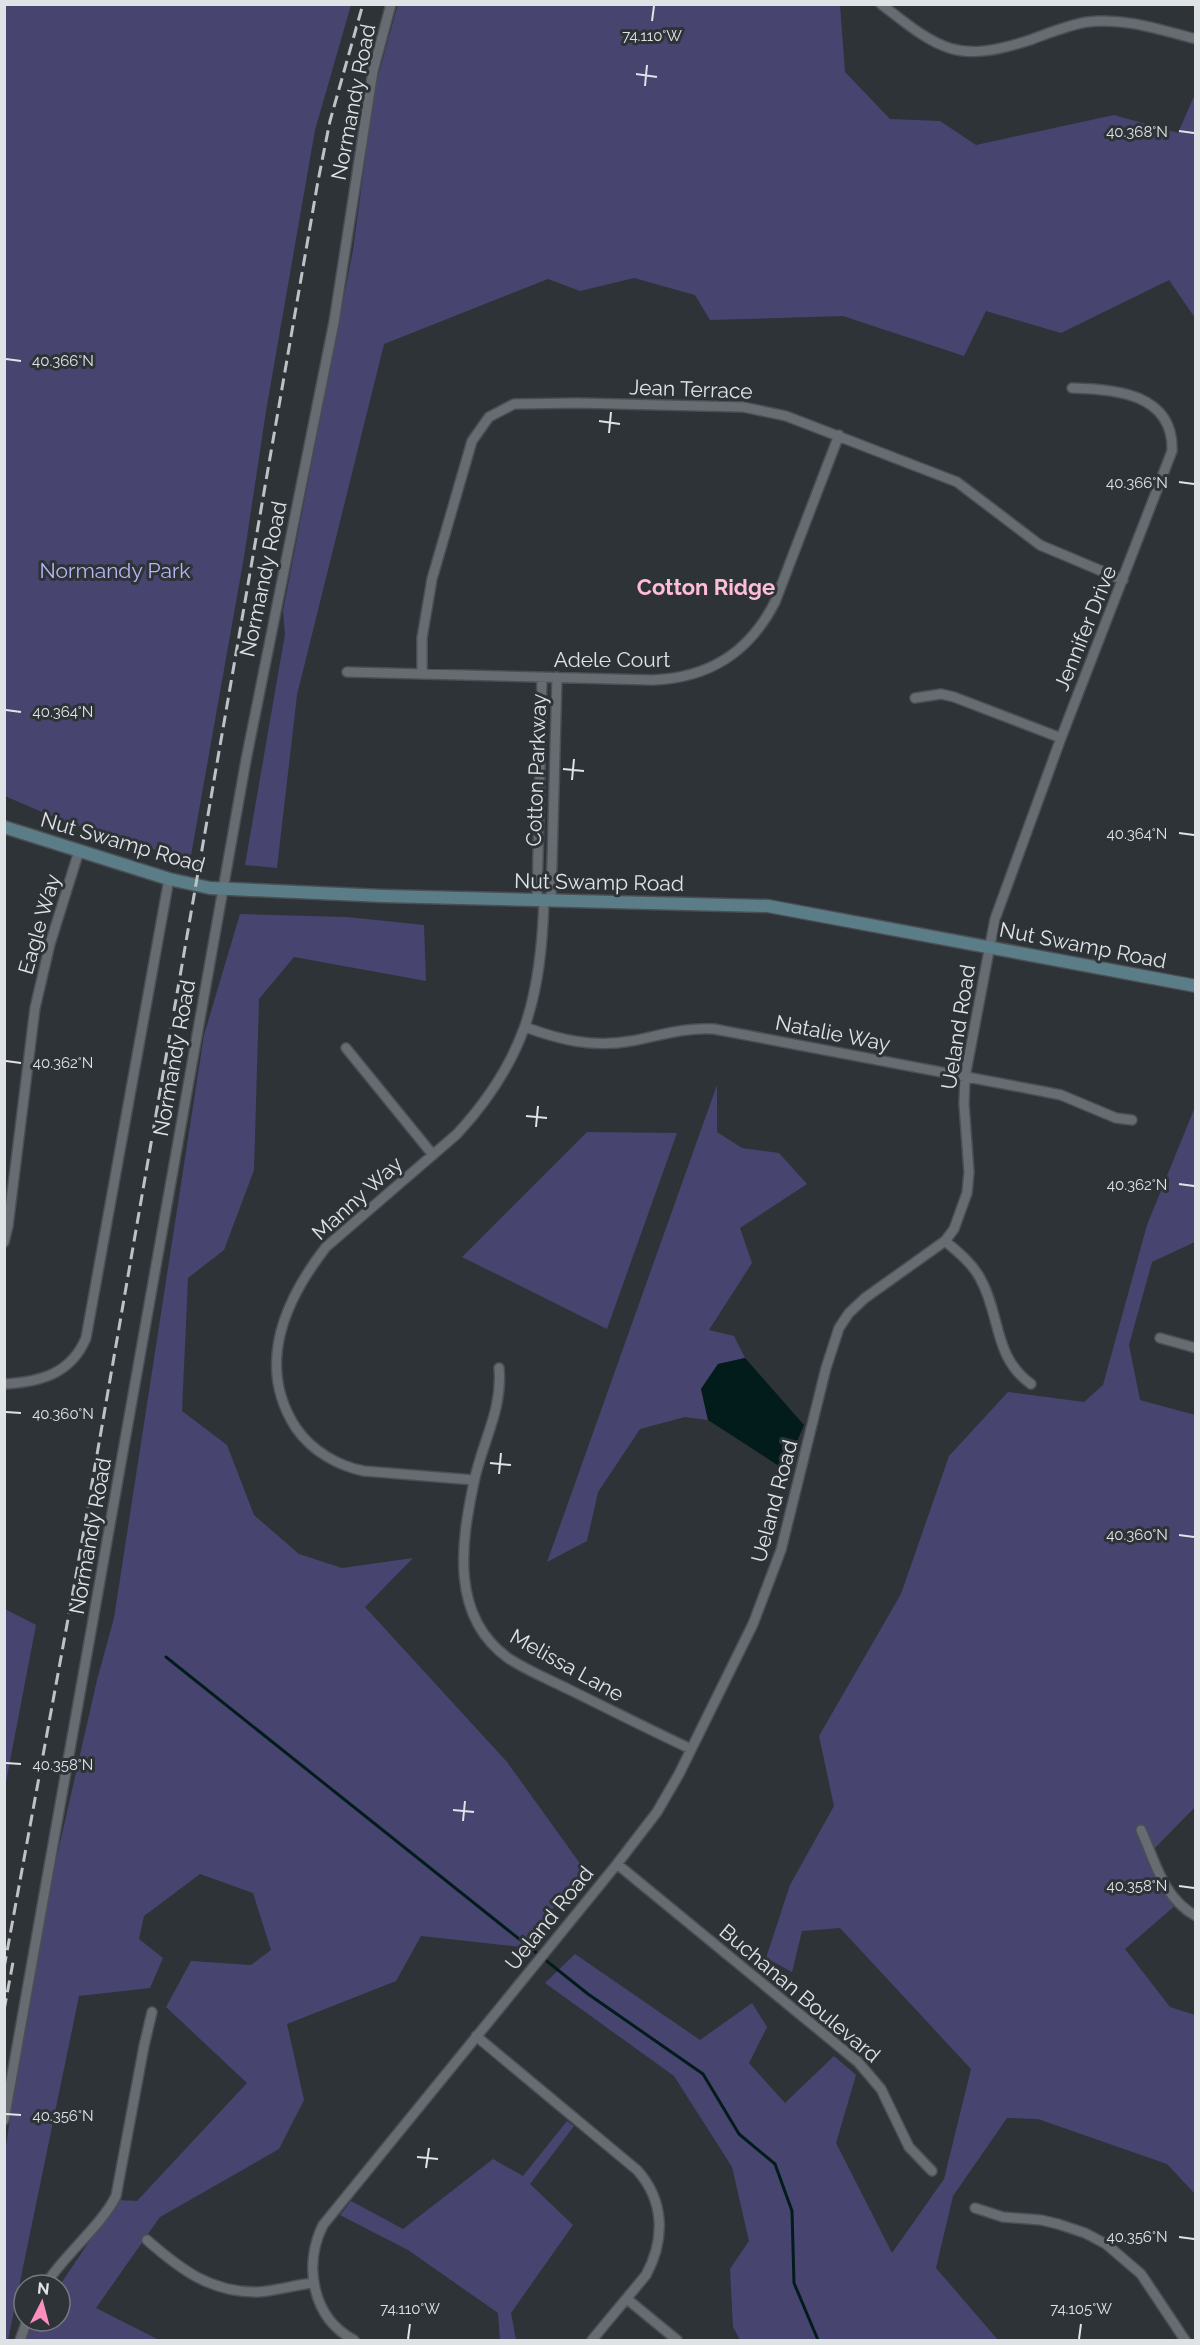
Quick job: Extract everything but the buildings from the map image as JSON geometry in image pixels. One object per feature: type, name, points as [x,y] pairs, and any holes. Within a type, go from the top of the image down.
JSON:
[{"type":"main road","name":"Nut Swamp Road","points":[[4,827],[169,879],[222,890],[768,906],[1196,986]]},
{"type":"street","name":"Normandy Road","points":[[4,2120],[222,890],[266,653],[334,321],[373,71],[391,4]]},
{"type":"street","points":[[881,4],[929,39],[950,49],[963,52],[981,53],[1000,50],[1069,27],[1096,21],[1133,24],[1196,39]]},
{"type":"street","name":"Jennifer Drive","points":[[989,947],[995,919],[1061,738],[1172,451],[1171,432],[1159,411],[1148,401],[1102,388],[1072,388]]},
{"type":"street","name":"Jean Terrace","points":[[422,674],[424,623],[444,534],[472,441],[482,424],[498,411],[514,404],[531,402],[743,407],[786,416],[957,482],[1040,545],[1123,580]]},
{"type":"street","name":"Adele Court","points":[[347,672],[652,680],[677,678],[707,669],[742,647],[759,630],[775,602],[839,435]]},
{"type":"street","name":"Cotton Parkway","points":[[542,677],[540,785],[544,900]]},
{"type":"street","name":"Cotton Parkway","points":[[544,900],[554,784],[557,677]]},
{"type":"street","points":[[915,698],[941,694],[954,697],[1061,738]]},
{"type":"street","points":[[540,785],[554,784]]},
{"type":"street","name":"Eagle Way","points":[[4,1242],[9,1186],[35,1008],[50,944],[78,851]]},
{"type":"street","points":[[4,1384],[31,1382],[57,1373],[76,1356],[86,1338],[169,879]]},
{"type":"street","name":"Manny Way","points":[[474,1480],[364,1472],[339,1464],[315,1448],[299,1432],[285,1407],[277,1383],[277,1358],[280,1334],[293,1298],[310,1268],[337,1235],[457,1134],[487,1099],[502,1076],[525,1027],[539,974],[544,900]]},
{"type":"street","name":"Ueland Road","points":[[354,2340],[335,2326],[322,2308],[313,2283],[313,2251],[323,2225],[657,1812],[753,1624],[773,1577],[793,1506],[826,1368],[839,1328],[849,1313],[865,1298],[945,1241],[960,1216],[968,1183],[965,1077],[989,947]]},
{"type":"street","name":"Natalie Way","points":[[525,1027],[567,1041],[599,1044],[629,1042],[690,1029],[714,1029],[1061,1095],[1103,1113],[1132,1120]]},
{"type":"street","points":[[346,1048],[433,1155]]},
{"type":"street","points":[[945,1241],[968,1262],[979,1276],[988,1297],[1006,1357],[1015,1371],[1030,1384]]},
{"type":"street","points":[[1160,1338],[1196,1347]]},
{"type":"street","name":"Melissa Lane","points":[[499,1368],[501,1388],[474,1480],[465,1540],[463,1581],[471,1610],[486,1636],[500,1651],[518,1664],[691,1749]]},
{"type":"street","points":[[1141,1830],[1158,1873],[1170,1895],[1179,1905],[1196,1916]]},
{"type":"street","name":"Buchanan Boulevard","points":[[617,1864],[858,2062],[881,2090],[909,2147],[932,2171]]},
{"type":"street","points":[[53,2273],[106,2212],[116,2196],[152,2012]]},
{"type":"street","points":[[476,2036],[637,2170],[652,2191],[660,2225],[657,2252],[646,2275],[592,2340]]},
{"type":"street","points":[[975,2208],[1003,2217],[1041,2220],[1058,2224],[1098,2239],[1126,2259],[1141,2274],[1185,2340]]},
{"type":"street","points":[[147,2240],[186,2272],[220,2288],[258,2292],[313,2283]]},
{"type":"street","points":[[627,2299],[677,2340]]},
{"type":"green space","name":"Normandy Park","points":[[5,4],[351,5],[315,130],[266,411],[244,557],[190,861],[58,819],[5,796]]},
{"type":"green space","points":[[398,4],[840,5],[845,72],[890,119],[940,121],[976,145],[1114,115],[1178,133],[1195,94],[1195,318],[1169,280],[1061,333],[986,311],[964,356],[843,316],[710,320],[695,295],[634,278],[580,291],[548,279],[384,344],[297,695],[277,868],[245,865],[285,634],[283,611],[353,250],[375,87]]},
{"type":"green space","points":[[240,914],[347,917],[424,925],[426,981],[294,957],[259,999],[254,1170],[224,1250],[188,1278],[182,1411],[227,1445],[254,1515],[299,1554],[342,1568],[413,1558],[365,1607],[507,1762],[584,1869],[522,1947],[421,1936],[396,1981],[287,2024],[304,2100],[279,2149],[160,2217],[96,2308],[159,2340],[22,2340],[27,2333],[72,2333],[72,2273],[68,2273],[117,2200],[137,2201],[247,2083],[166,2007],[191,1961],[251,1965],[271,1950],[253,1893],[200,1874],[144,1916],[139,1939],[163,1958],[150,1988],[79,1996],[22,2273],[12,2273],[12,2321],[8,2340],[5,2340],[5,2153],[32,1966],[97,1680],[114,1618],[204,1035]]},
{"type":"green space","points":[[717,1085],[717,1132],[742,1148],[779,1153],[807,1184],[740,1228],[752,1263],[709,1330],[734,1336],[745,1358],[718,1364],[701,1389],[708,1420],[685,1417],[640,1429],[598,1492],[587,1541],[547,1562]]},
{"type":"green space","points":[[1195,1107],[1195,1242],[1152,1262],[1129,1345],[1140,1400],[1195,1415],[1195,1807],[1153,1850],[1177,1904],[1125,1949],[1170,2007],[1195,2015],[1195,2194],[1167,2164],[1038,2119],[1007,2118],[953,2196],[936,2268],[998,2340],[740,2340],[733,2327],[730,2269],[749,2241],[732,2167],[674,2076],[545,1983],[575,1954],[700,2040],[752,2003],[767,2027],[749,2063],[785,2103],[834,2056],[856,2075],[836,2143],[892,2253],[944,2179],[971,2069],[840,1928],[802,1931],[792,1972],[766,1958],[790,1885],[834,1806],[819,1736],[901,1594],[949,1456],[1008,1392],[1084,1402],[1103,1385],[1147,1225]]},
{"type":"green space","points":[[587,1132],[677,1133],[607,1329],[462,1257]]},
{"type":"green space","points":[[5,1609],[36,1625],[5,1787]]},
{"type":"green space","points":[[567,2121],[574,2126],[530,2184],[573,2225],[511,2313],[516,2340],[500,2340],[498,2313],[408,2250],[340,2215],[351,2201],[403,2229],[493,2159],[523,2176]]},
{"type":"shaded area","points":[[745,1358],[804,1425],[785,1470],[708,1420],[701,1389],[718,1364]]},
{"type":"waterway","points":[[166,1657],[588,1994],[703,2074],[739,2134],[775,2164],[792,2211],[794,2283],[818,2340]]},
{"type":"railway","points":[[4,1968],[77,1570],[318,181],[330,121],[363,4]]},
{"type":"railway","points":[[4,2010],[14,1957]]},
{"type":"district","name":"Cotton Ridge","points":[[706,587]]}]
